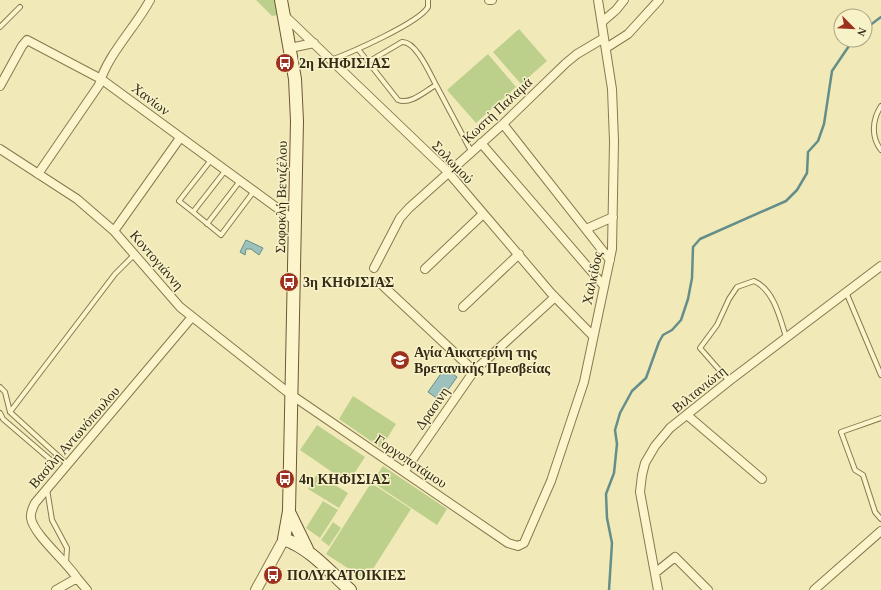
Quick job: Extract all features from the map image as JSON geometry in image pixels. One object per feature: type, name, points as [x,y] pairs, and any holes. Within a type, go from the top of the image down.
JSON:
[{"type":"main road","name":"Σοφοκλή Βενιζέλου","points":[[281,0],[290,48],[297,104],[290,394],[289,511],[284,539]]},
{"type":"main road","points":[[289,511],[308,551]]},
{"type":"main road","points":[[284,539],[299,545],[308,551],[350,590]]},
{"type":"street","points":[[38,174],[99,85],[104,70],[140,18],[150,0]]},
{"type":"street","name":"Χαλκίδος","points":[[518,546],[524,543],[551,481],[584,382],[610,260],[613,217],[614,141],[612,89],[598,0]]},
{"type":"street","points":[[602,22],[624,0]]},
{"type":"street","points":[[606,48],[628,34],[640,23],[659,0]]},
{"type":"street","name":"Σολωμού","points":[[284,15],[448,172],[555,297],[593,336]]},
{"type":"street","name":"Κωστή Παλαμά","points":[[374,268],[400,218],[471,151],[503,124],[566,63],[577,54],[604,38]]},
{"type":"street","name":"Χανίων","points":[[0,86],[22,46],[27,40],[101,79],[295,221]]},
{"type":"street","points":[[290,48],[314,43]]},
{"type":"street","points":[[503,124],[610,260]]},
{"type":"street","points":[[114,231],[180,138]]},
{"type":"street","points":[[480,143],[604,286]]},
{"type":"street","name":"Κοντογιάννη","points":[[0,149],[76,199],[114,231],[180,307],[290,394]]},
{"type":"street","points":[[425,269],[483,214]]},
{"type":"street","points":[[586,230],[613,217]]},
{"type":"street","points":[[463,307],[519,254]]},
{"type":"street","name":"Βιλτανιώτη","points":[[658,590],[640,492],[642,475],[650,455],[661,437],[729,381],[881,266]]},
{"type":"street","points":[[380,283],[474,372]]},
{"type":"street","name":"Δρασινη","points":[[404,472],[474,372],[555,297]]},
{"type":"street","name":"Βασίλη Αντωνόπουλου","points":[[87,590],[66,562],[36,531],[32,524],[31,516],[33,508],[46,487],[119,406],[192,317]]},
{"type":"street","name":"Γοργοποτάμου","points":[[290,394],[508,542],[518,546]]},
{"type":"street","points":[[686,415],[762,479]]},
{"type":"street","points":[[814,590],[881,531]]},
{"type":"street","points":[[256,590],[284,539]]},
{"type":"street","points":[[655,573],[675,557],[708,590]]},
{"type":"street","points":[[56,590],[77,578]]},
{"type":"lane","points":[[330,60],[358,50],[420,16],[428,7],[428,0]]},
{"type":"lane","points":[[0,27],[20,7]]},
{"type":"lane","points":[[368,62],[402,42],[412,44],[436,85],[471,151]]},
{"type":"lane","points":[[358,50],[398,100],[404,102],[410,101],[436,85]]},
{"type":"lane","points":[[881,106],[877,114],[873,130],[877,144],[881,150]]},
{"type":"lane","points":[[211,160],[179,201],[221,235],[254,191]]},
{"type":"lane","points":[[193,212],[226,171]]},
{"type":"lane","points":[[207,224],[240,182]]},
{"type":"lane","points":[[10,412],[115,274],[135,254]]},
{"type":"lane","points":[[729,381],[700,348],[717,325],[729,299],[737,287],[754,281],[764,288],[778,311],[786,337]]},
{"type":"lane","points":[[846,292],[881,375]]},
{"type":"lane","points":[[0,387],[5,392],[10,412],[67,464]]},
{"type":"lane","points":[[0,414],[52,460]]},
{"type":"lane","points":[[880,516],[875,512],[863,474],[855,470],[841,432],[881,418]]},
{"type":"lane","points":[[46,487],[52,520],[67,548],[66,562]]},
{"type":"green space","points":[[256,0],[274,0],[278,15],[272,16]]},
{"type":"green space","points":[[519,29],[547,61],[521,84],[493,52]]},
{"type":"green space","points":[[488,54],[516,87],[476,123],[447,90]]},
{"type":"green space","points":[[353,396],[396,424],[381,448],[339,419]]},
{"type":"green space","points":[[317,425],[365,457],[348,483],[300,450]]},
{"type":"green space","points":[[383,466],[447,509],[437,525],[372,482]]},
{"type":"green space","points":[[317,474],[348,493],[339,508],[308,489]]},
{"type":"green space","points":[[371,483],[411,509],[366,580],[326,554]]},
{"type":"green space","points":[[323,501],[338,510],[320,538],[306,528]]},
{"type":"green space","points":[[333,522],[341,528],[329,546],[321,540]]},
{"type":"water","points":[[246,240],[263,248],[259,255],[251,249],[246,249],[245,255],[240,252]]},
{"type":"water","points":[[445,368],[457,377],[442,398],[442,402],[428,392]]},
{"type":"waterway","points":[[873,23],[881,17]]},
{"type":"waterway","points":[[609,590],[612,543],[607,518],[606,494],[614,473],[617,444],[615,430],[620,413],[632,391],[646,378],[663,335],[672,330],[681,320],[688,299],[692,278],[693,247],[700,239],[786,201],[797,190],[807,173],[808,152],[818,141],[824,124],[832,71],[848,48]]},
{"type":"place","name":"2η ΚΗΦΙΣΙΑΣ","points":[[285,63]]},
{"type":"place","name":"3η ΚΗΦΙΣΙΑΣ","points":[[289,282]]},
{"type":"place","name":"Αγία Αικατερίνη της Βρετανικής Πρεσβείας","points":[[400,360]]},
{"type":"place","name":"4η ΚΗΦΙΣΙΑΣ","points":[[285,479]]},
{"type":"place","name":"ΠΟΛΥΚΑΤΟΙΚΙΕΣ","points":[[273,575]]}]
